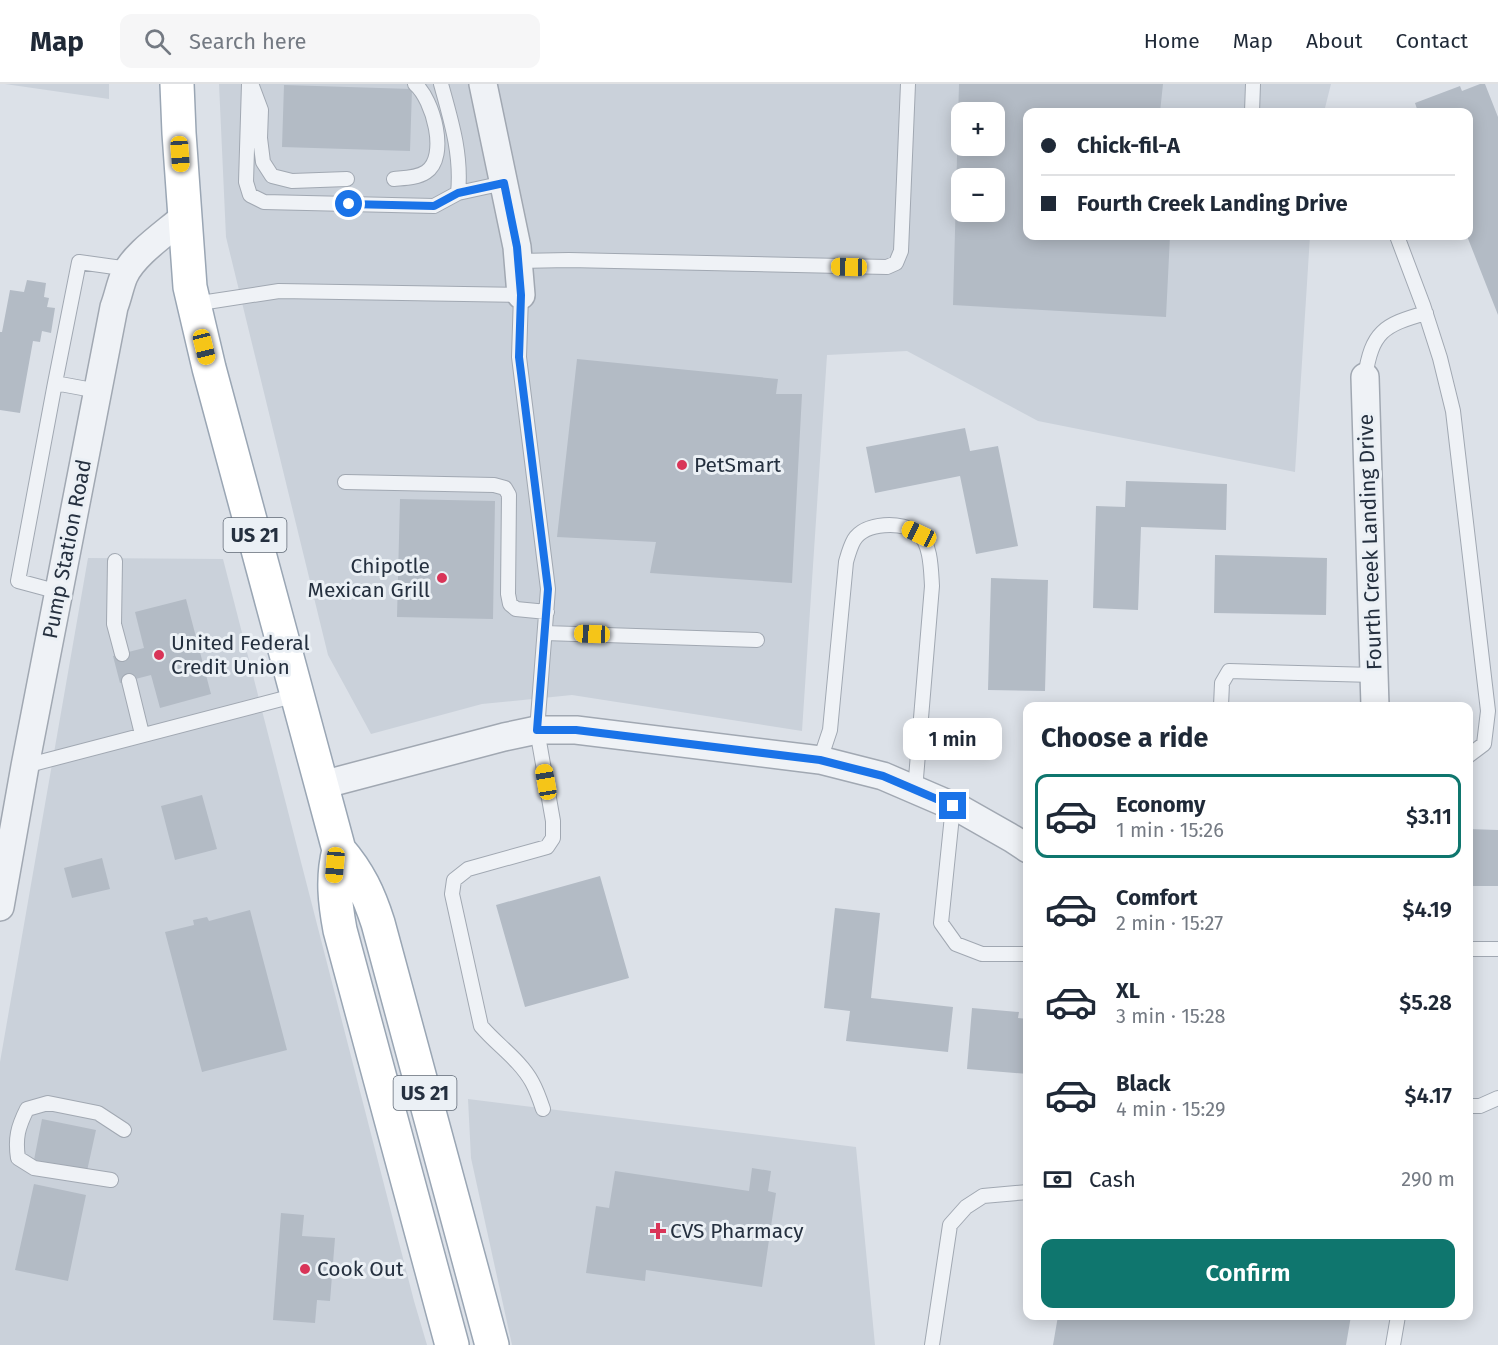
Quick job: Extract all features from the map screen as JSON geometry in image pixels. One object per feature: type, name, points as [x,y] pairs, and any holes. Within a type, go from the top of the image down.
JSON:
[{"type":"main road","name":"US 21","points":[[177,84],[190,287],[209,368],[339,850],[334,883],[340,930],[452,1345]]},
{"type":"main road","name":"US 21","points":[[339,850],[355,869],[366,889],[378,923],[492,1345]]},
{"type":"street","points":[[483,84],[504,183],[518,261],[521,295]]},
{"type":"street","name":"Pump Station Road","points":[[0,907],[16,778],[59,592],[114,307],[125,274],[137,258],[184,217]]},
{"type":"street","name":"Fourth Creek Landing Drive","points":[[1365,377],[1375,702]]},
{"type":"street","points":[[322,785],[504,736],[537,730],[576,730],[820,760],[883,776],[953,806],[1023,845]]},
{"type":"lane","points":[[250,84],[261,110],[260,138],[263,162],[272,176],[292,181],[346,179]]},
{"type":"lane","points":[[250,84],[246,182],[250,195],[264,202],[434,206],[458,193],[504,183]]},
{"type":"lane","points":[[394,179],[414,177],[426,172],[434,164],[437,151],[435,121],[429,102],[415,84]]},
{"type":"lane","points":[[441,84],[456,136],[460,172],[458,193]]},
{"type":"lane","points":[[518,261],[569,260],[887,267],[896,263],[901,251],[908,84]]},
{"type":"lane","points":[[1252,108],[1253,84]]},
{"type":"lane","points":[[1399,240],[1426,313],[1454,411],[1488,711],[1484,744],[1473,752]]},
{"type":"lane","points":[[59,592],[18,581],[79,262],[129,269]]},
{"type":"lane","points":[[194,304],[279,291],[521,295],[519,357],[548,589],[537,730],[554,821],[554,838],[547,847],[468,869],[454,880],[452,894],[481,1026],[513,1057],[531,1081],[543,1108]]},
{"type":"lane","points":[[1365,377],[1369,352],[1382,330],[1404,319],[1426,313]]},
{"type":"lane","points":[[55,383],[98,391]]},
{"type":"lane","points":[[345,482],[494,485],[505,488],[509,495],[508,594],[510,604],[516,609],[547,612]]},
{"type":"lane","points":[[820,760],[830,730],[846,562],[855,538],[874,526],[900,525],[919,534],[930,556],[932,586],[915,790]]},
{"type":"lane","points":[[115,561],[114,624],[122,654]]},
{"type":"lane","points":[[545,633],[757,640]]},
{"type":"lane","points":[[1221,702],[1222,683],[1229,671],[1374,675]]},
{"type":"lane","points":[[129,681],[142,734]]},
{"type":"lane","points":[[16,778],[142,734],[297,695]]},
{"type":"lane","points":[[953,806],[941,923],[956,944],[982,954],[1023,954]]},
{"type":"lane","points":[[1473,949],[1498,949]]},
{"type":"lane","points":[[1473,1106],[1480,1106],[1498,1098]]},
{"type":"lane","points":[[111,1180],[34,1168],[18,1158],[15,1143],[27,1109],[48,1103],[98,1113],[124,1130]]},
{"type":"lane","points":[[932,1345],[950,1225],[966,1207],[983,1196],[1023,1192]]},
{"type":"lane","points":[[1394,1345],[1397,1320]]},
{"type":"shaded area","points":[[5,84],[109,84],[109,99]]},
{"type":"shaded area","points":[[219,84],[1331,84],[1325,108],[1023,108],[1023,240],[1310,240],[1295,472],[1038,421],[907,351],[827,355],[802,731],[572,695],[482,704],[371,734],[328,655],[226,237]]},
{"type":"shaded area","points":[[88,558],[223,559],[427,1345],[0,1345],[0,1062]]},
{"type":"shaded area","points":[[468,1099],[856,1147],[875,1345],[512,1345],[471,1158]]},
{"type":"building","points":[[959,84],[1163,84],[1160,108],[1023,108],[1023,240],[1170,240],[1166,317],[953,305],[955,222],[1005,222],[1005,168],[957,168],[957,156],[1005,156],[1005,102],[959,102]]},
{"type":"building","points":[[1485,84],[1498,117],[1498,315],[1469,240],[1473,240],[1473,108],[1417,108],[1415,103],[1460,86],[1462,91]]},
{"type":"building","points":[[284,85],[412,89],[410,151],[282,147]]},
{"type":"building","points":[[27,280],[46,283],[44,297],[49,298],[47,307],[55,308],[51,333],[42,331],[40,342],[33,341],[20,413],[0,410],[0,332],[2,332],[10,290],[24,292]]},
{"type":"building","name":"PetSmart","points":[[577,359],[778,379],[776,394],[802,394],[792,583],[650,573],[656,542],[557,537]]},
{"type":"building","points":[[965,428],[970,451],[998,446],[1018,546],[976,554],[960,476],[875,493],[866,447]]},
{"type":"building","points":[[1126,481],[1227,484],[1226,530],[1141,527],[1138,610],[1093,608],[1096,506],[1125,507]]},
{"type":"building","points":[[400,499],[495,501],[493,619],[397,617]]},
{"type":"building","points":[[1215,555],[1327,558],[1326,615],[1214,613]]},
{"type":"building","points":[[991,578],[1048,580],[1045,691],[988,690]]},
{"type":"building","name":"United Federal Credit Union","points":[[186,599],[211,694],[160,708],[151,675],[120,683],[113,656],[144,648],[135,612]]},
{"type":"building","points":[[202,795],[217,849],[175,860],[161,806]]},
{"type":"building","points":[[1473,829],[1498,830],[1498,886],[1473,886]]},
{"type":"building","points":[[102,858],[110,889],[72,898],[64,868]]},
{"type":"building","points":[[600,876],[629,978],[525,1007],[496,905]]},
{"type":"building","points":[[835,908],[880,913],[871,998],[953,1007],[948,1052],[846,1041],[850,1011],[824,1008]]},
{"type":"building","points":[[250,910],[287,1050],[202,1072],[165,932],[194,925],[193,920],[207,917],[209,921]]},
{"type":"building","points":[[972,1008],[1019,1012],[1018,1018],[1023,1018],[1023,1074],[967,1069]]},
{"type":"building","points":[[42,1119],[96,1130],[87,1171],[34,1160]]},
{"type":"building","name":"CVS Pharmacy","points":[[752,1168],[771,1171],[768,1191],[776,1193],[762,1287],[646,1270],[645,1281],[586,1273],[596,1206],[609,1208],[615,1171],[749,1191]]},
{"type":"building","points":[[34,1184],[86,1195],[68,1281],[15,1270]]},
{"type":"building","name":"Cook Out","points":[[281,1213],[304,1215],[302,1236],[335,1238],[330,1301],[317,1300],[315,1323],[273,1320]]},
{"type":"building","points":[[1057,1320],[1350,1320],[1346,1345],[1053,1345]]},
{"type":"place","name":"PetSmart","points":[[682,465]]},
{"type":"place","name":"Chipotle Mexican Grill","points":[[442,578]]},
{"type":"place","name":"United Federal Credit Union","points":[[159,655]]},
{"type":"place","name":"CVS Pharmacy","points":[[658,1231]]},
{"type":"place","name":"Cook Out","points":[[305,1269]]},
{"type":"route","points":[[349,204],[434,206],[458,193],[504,183],[517,247],[521,295],[519,357],[548,589],[537,730],[576,730],[820,760],[883,776],[953,806]]}]
